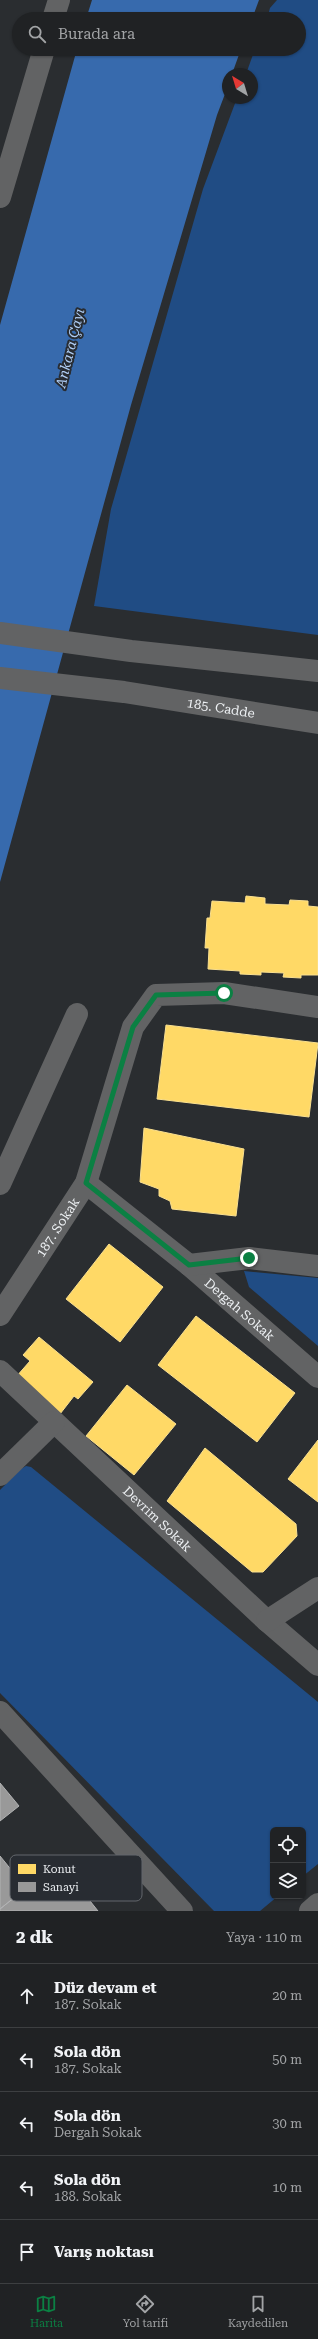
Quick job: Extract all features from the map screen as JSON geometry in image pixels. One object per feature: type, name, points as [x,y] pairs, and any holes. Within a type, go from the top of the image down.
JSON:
[{"type":"street","points":[[55,12],[59,0]]},
{"type":"street","points":[[0,197],[42,56]]},
{"type":"street","points":[[0,633],[131,651],[318,671]]},
{"type":"street","name":"185. Cadde","points":[[0,678],[124,692],[318,723]]},
{"type":"street","name":"187. Sokak","points":[[0,1316],[86,1183],[133,1027],[156,995],[224,993],[318,1007]]},
{"type":"street","points":[[0,1184],[77,1014]]},
{"type":"street","name":"Dergah Sokak","points":[[86,1183],[189,1265],[318,1377]]},
{"type":"street","points":[[189,1265],[249,1258],[318,1266]]},
{"type":"street","name":"Devrim Sokak","points":[[0,1371],[267,1621],[318,1664]]},
{"type":"street","points":[[0,1475],[54,1422]]},
{"type":"street","points":[[267,1621],[318,1588]]},
{"type":"street","points":[[0,1712],[131,1855]]},
{"type":"street","points":[[142,1867],[182,1911]]},
{"type":"street","points":[[310,1911],[318,1904]]},
{"type":"shaded area","points":[[277,0],[318,0],[318,635],[94,606],[111,509],[203,189],[235,104],[258,104],[258,68],[248,68],[252,56],[306,56],[306,12],[269,12],[270,8]]},
{"type":"shaded area","points":[[244,1271],[318,1278],[318,1346],[249,1287]]},
{"type":"shaded area","points":[[26,1466],[31,1467],[318,1702],[318,1864],[306,1874],[306,1827],[270,1827],[270,1899],[274,1899],[260,1911],[214,1911],[0,1693],[0,1490]]},
{"type":"water","points":[[92,0],[259,0],[255,12],[88,12]]},
{"type":"water","name":"Ankara Çayı","points":[[75,56],[238,56],[234,68],[222,68],[222,102],[131,405],[0,882],[0,325]]},
{"type":"building: Konut","points":[[246,896],[265,898],[265,904],[289,905],[290,900],[308,901],[308,906],[318,907],[318,975],[301,975],[301,978],[283,977],[284,973],[261,972],[261,975],[240,974],[240,971],[208,969],[209,948],[205,948],[207,918],[210,918],[212,901],[245,903]]},
{"type":"building: Konut","points":[[166,1025],[318,1043],[309,1117],[157,1099]]},
{"type":"building: Konut","points":[[144,1128],[244,1149],[236,1216],[172,1209],[170,1201],[159,1196],[159,1189],[140,1182]]},
{"type":"building: Konut","points":[[109,1244],[163,1287],[120,1342],[66,1299]]},
{"type":"building: Konut","points":[[196,1316],[295,1393],[257,1442],[158,1365]]},
{"type":"building: Konut","points":[[39,1337],[93,1382],[78,1399],[74,1396],[60,1414],[16,1377],[30,1361],[23,1355]]},
{"type":"building: Konut","points":[[127,1385],[176,1424],[134,1475],[86,1436]]},
{"type":"building: Konut","points":[[318,1440],[318,1502],[288,1479]]},
{"type":"building: Konut","points":[[205,1448],[296,1524],[297,1536],[263,1572],[252,1572],[167,1501]]},
{"type":"building: Sanayi","points":[[0,1783],[19,1806],[0,1821]]},
{"type":"building: Sanayi","points":[[0,1856],[10,1868],[10,1901],[0,1909]]},
{"type":"building: Sanayi","points":[[10,1901],[90,1901],[98,1911],[0,1911],[0,1909]]},
{"type":"route","points":[[224,993],[156,995],[133,1027],[86,1183],[189,1265],[249,1258]]}]
